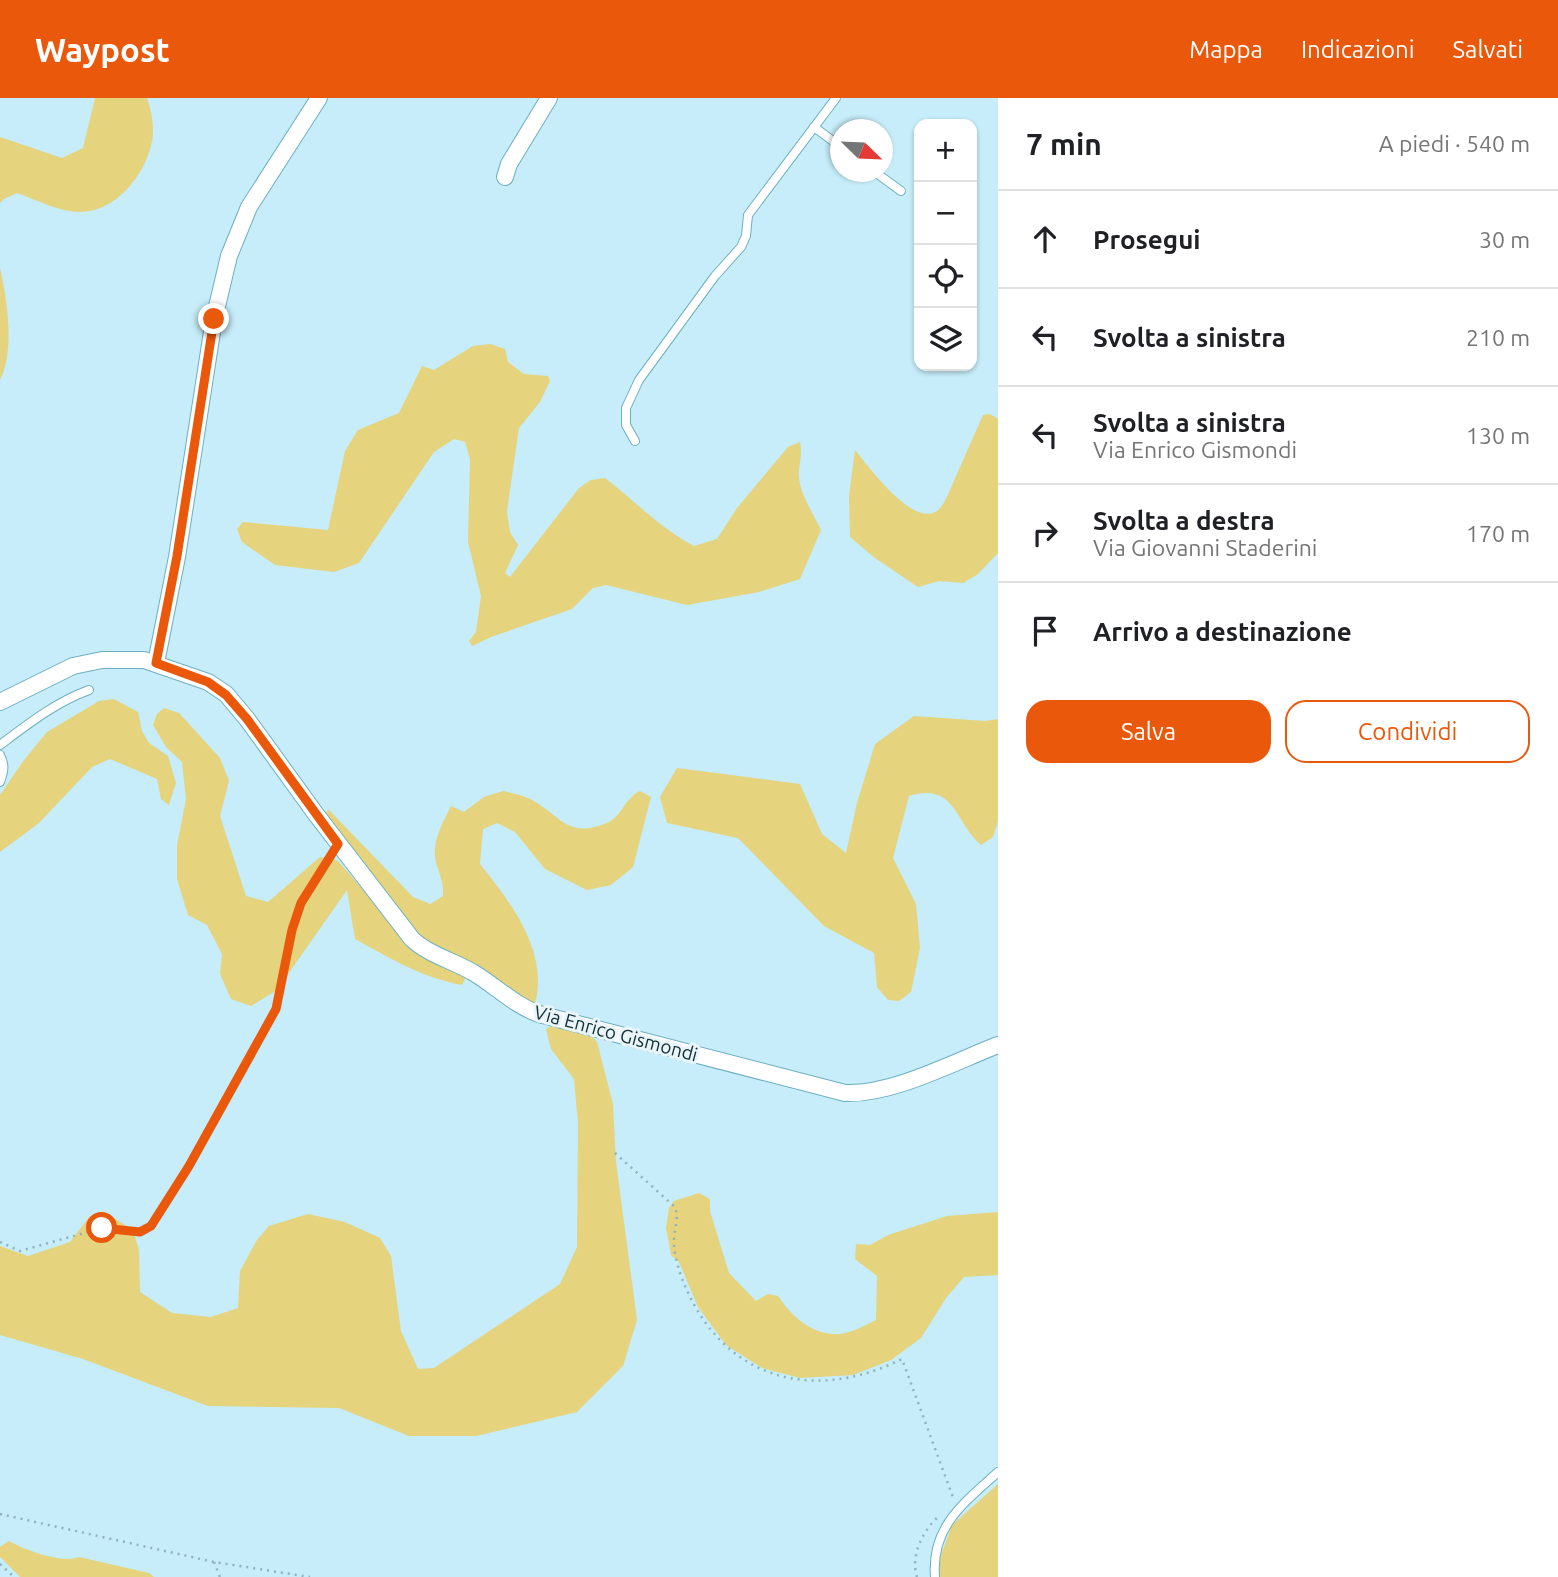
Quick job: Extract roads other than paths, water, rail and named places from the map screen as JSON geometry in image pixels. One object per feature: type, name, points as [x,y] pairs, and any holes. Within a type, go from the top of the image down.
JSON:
[{"type":"street","points":[[156,663],[177,556],[214,319],[227,263],[249,207],[319,98]]},
{"type":"street","points":[[505,177],[509,164],[548,98]]},
{"type":"street","name":"Via Enrico Gismondi","points":[[0,702],[87,662],[128,659],[156,663],[208,682],[226,695],[247,719],[338,844],[415,943],[476,974],[515,1003],[543,1015],[845,1093],[886,1088],[998,1045]]},
{"type":"lane","points":[[635,441],[626,425],[626,408],[639,380],[715,276],[741,247],[746,236],[748,215],[836,98]]},
{"type":"lane","points":[[814,127],[830,139]]},
{"type":"lane","points":[[889,182],[901,191]]},
{"type":"lane","points":[[0,745],[34,720],[75,695],[89,690]]},
{"type":"lane","points":[[0,755],[4,764],[0,782]]},
{"type":"lane","points":[[935,1577],[933,1556],[953,1513],[998,1472]]}]
